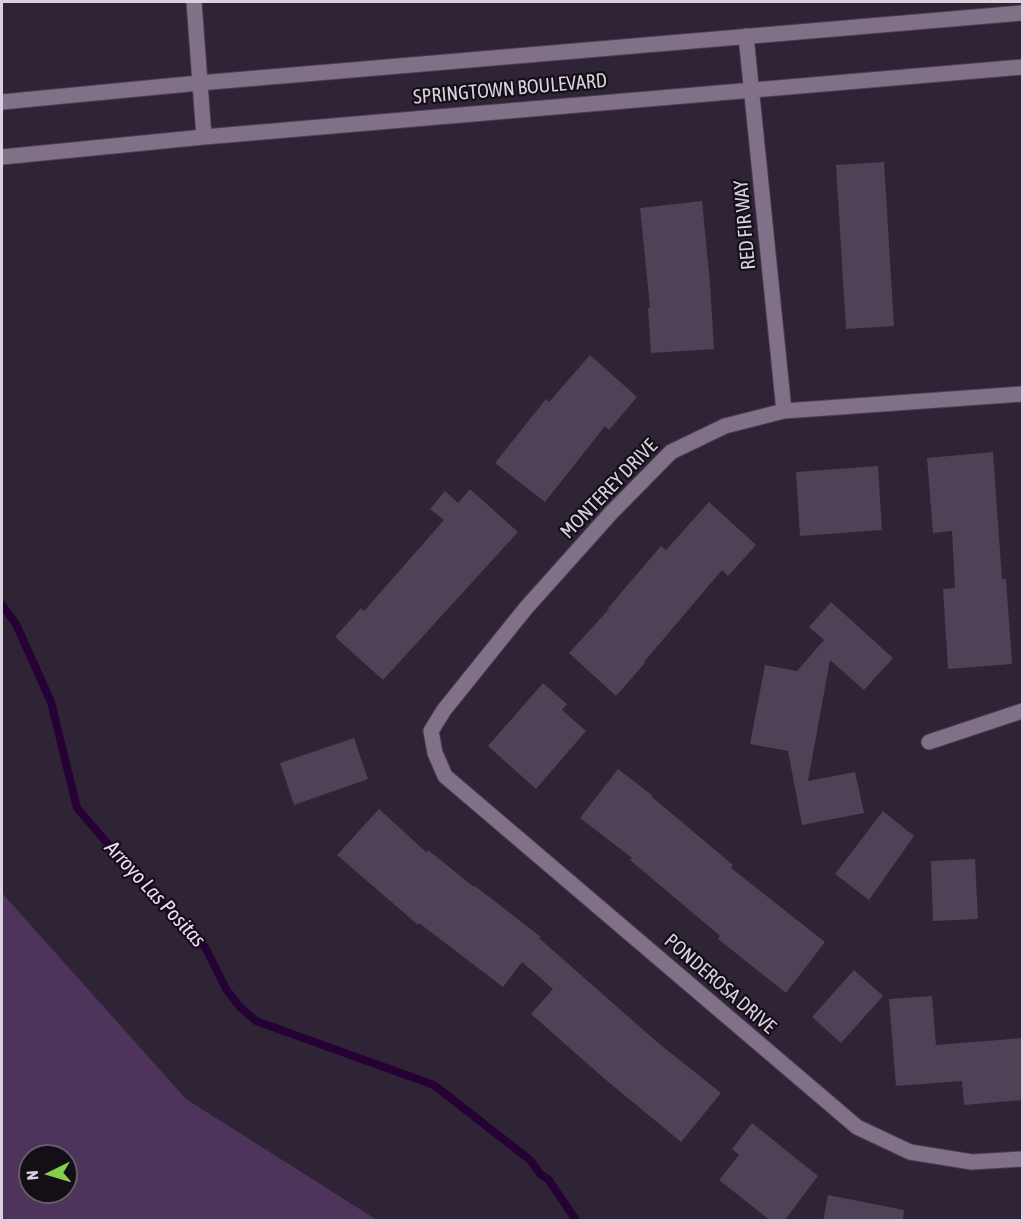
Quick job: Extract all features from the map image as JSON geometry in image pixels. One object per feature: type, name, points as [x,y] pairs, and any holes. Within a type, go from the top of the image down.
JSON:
[{"type":"street","points":[[194,2],[204,137]]},
{"type":"street","name":"SPRINGTOWN BOULEVARD","points":[[2,102],[199,83],[1023,13]]},
{"type":"street","name":"RED FIR WAY","points":[[746,36],[784,411]]},
{"type":"street","name":"SPRINGTOWN BOULEVARD","points":[[2,156],[1023,67]]},
{"type":"street","name":"MONTEREY DRIVE","points":[[435,753],[431,731],[444,710],[526,608],[611,513],[671,452],[725,426],[784,411],[1023,394]]},
{"type":"street","points":[[929,742],[1023,711]]},
{"type":"street","name":"PONDEROSA DRIVE","points":[[435,753],[444,776],[857,1128],[910,1152],[972,1162],[1023,1159]]},
{"type":"shaded area","points":[[2,893],[186,1099],[377,1220],[2,1220]]},
{"type":"building","points":[[884,162],[894,326],[846,329],[836,165]]},
{"type":"building","points":[[702,201],[714,349],[651,353],[648,308],[650,308],[640,208]]},
{"type":"building","points":[[590,355],[637,397],[609,430],[605,426],[545,502],[495,463],[546,399],[549,402]]},
{"type":"building","points":[[993,452],[1002,579],[1006,579],[1012,664],[948,669],[943,589],[955,588],[952,531],[933,533],[927,458]]},
{"type":"building","points":[[878,466],[882,530],[800,536],[796,472]]},
{"type":"building","points":[[470,489],[518,532],[383,680],[335,637],[361,608],[364,611],[444,520],[430,509],[445,491],[458,503]]},
{"type":"building","points":[[709,502],[756,545],[728,576],[722,570],[616,696],[569,653],[661,546],[666,550]]},
{"type":"building","points":[[831,602],[893,658],[864,690],[830,660],[808,781],[855,772],[864,813],[802,825],[788,751],[750,744],[765,665],[797,671],[824,640],[809,627]]},
{"type":"building","points":[[543,683],[567,704],[562,710],[586,731],[536,789],[488,746]]},
{"type":"building","points":[[354,738],[368,779],[294,805],[280,763]]},
{"type":"building","points":[[618,769],[733,865],[731,868],[825,942],[786,993],[718,939],[720,936],[630,860],[632,858],[580,818]]},
{"type":"building","points":[[379,809],[426,852],[428,850],[541,937],[539,938],[657,1042],[721,1093],[681,1142],[531,1014],[553,989],[522,962],[503,987],[419,923],[418,925],[337,855]]},
{"type":"building","points":[[883,811],[914,836],[869,900],[835,874]]},
{"type":"building","points":[[975,859],[978,919],[933,921],[931,861]]},
{"type":"building","points":[[854,970],[883,996],[841,1043],[812,1017]]},
{"type":"building","points":[[932,996],[936,1045],[1023,1038],[1023,1100],[964,1105],[962,1081],[896,1086],[889,999]]},
{"type":"building","points":[[752,1123],[818,1176],[784,1221],[771,1221],[719,1180],[739,1155],[732,1149]]},
{"type":"building","points":[[828,1195],[904,1210],[903,1221],[823,1221]]},
{"type":"waterway","name":"Arroyo Las Positas","points":[[2,605],[16,624],[51,702],[77,808],[140,881],[205,947],[226,989],[240,1007],[256,1021],[434,1085],[530,1160],[541,1175],[548,1179],[576,1220]]}]
